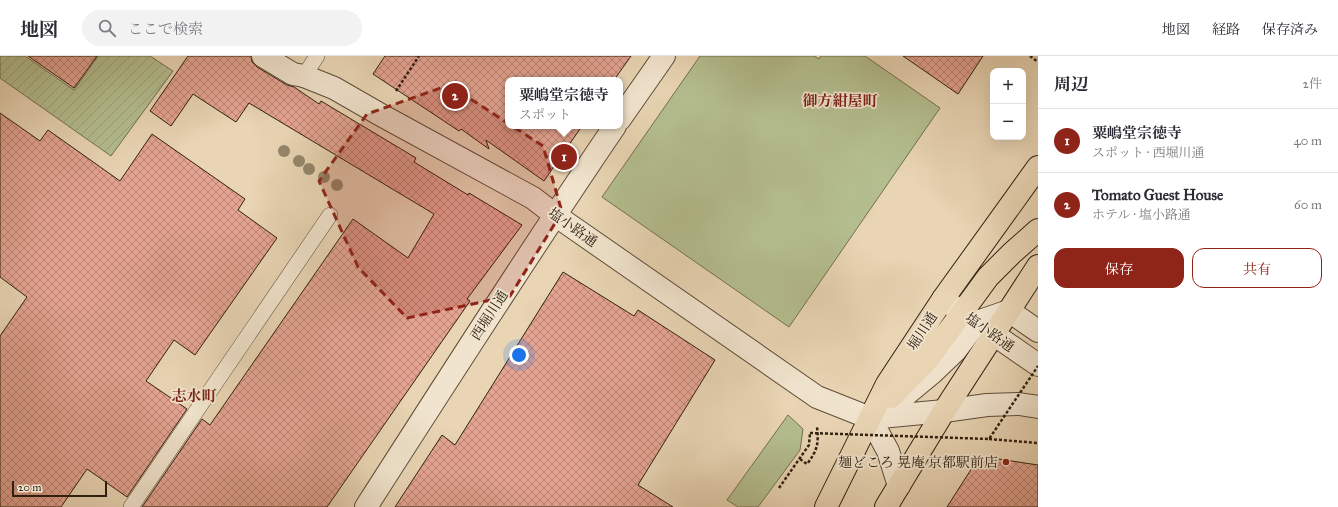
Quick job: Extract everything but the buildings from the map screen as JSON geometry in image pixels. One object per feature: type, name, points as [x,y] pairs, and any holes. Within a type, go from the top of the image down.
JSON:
[{"type":"highway","name":"堀川通","points":[[826,507],[888,384],[943,299],[1038,167]]},
{"type":"highway","points":[[886,507],[944,411],[977,323],[988,278],[1012,253],[1038,230]]},
{"type":"highway","points":[[870,418],[928,359],[977,323],[1009,311],[1038,266]]},
{"type":"street","name":"塩小路通","points":[[263,56],[293,74],[304,76],[334,88],[533,198],[555,215],[817,397],[870,418]]},
{"type":"street","points":[[623,115],[664,56]]},
{"type":"street","name":"西堀川通","points":[[366,507],[492,311],[613,129]]},
{"type":"street","name":"塩小路通","points":[[943,299],[1038,366]]},
{"type":"street","name":"塩小路通","points":[[1009,311],[1038,331]]},
{"type":"street","points":[[899,486],[888,451],[870,418],[944,411],[987,405],[1018,404],[1038,407]]},
{"type":"lane","points":[[304,76],[317,56]]},
{"type":"lane","points":[[131,507],[330,215]]},
{"type":"path","points":[[381,115],[419,56]]},
{"type":"path","points":[[1030,56],[1038,62]]},
{"type":"path","points":[[989,439],[1038,366]]},
{"type":"path","points":[[800,459],[807,464],[815,454],[818,438],[817,425]]},
{"type":"path","points":[[779,488],[809,446],[810,433],[989,439],[1038,443]]},
{"type":"highlighted area","points":[[449,85],[543,146],[562,212],[510,296],[407,318],[358,267],[319,181],[367,114]]},
{"type":"green space","points":[[0,56],[25,56],[74,90],[98,56],[150,56],[173,71],[111,156],[0,78]]},
{"type":"green space","points":[[700,56],[814,56],[819,59],[821,56],[865,56],[940,108],[789,327],[602,197]]},
{"type":"green space","points":[[788,415],[803,429],[800,450],[758,507],[738,507],[727,500]]},
{"type":"place","name":"Tomato Guest House","points":[[455,96]]},
{"type":"place","name":"粟嶋堂宗徳寺","points":[[564,157]]},
{"type":"place","name":"麺どころ 晃庵 京都駅前店","points":[[1006,462]]},
{"type":"district","name":"御方紺屋町","points":[[840,101]]},
{"type":"district","name":"志水町","points":[[194,396]]}]
